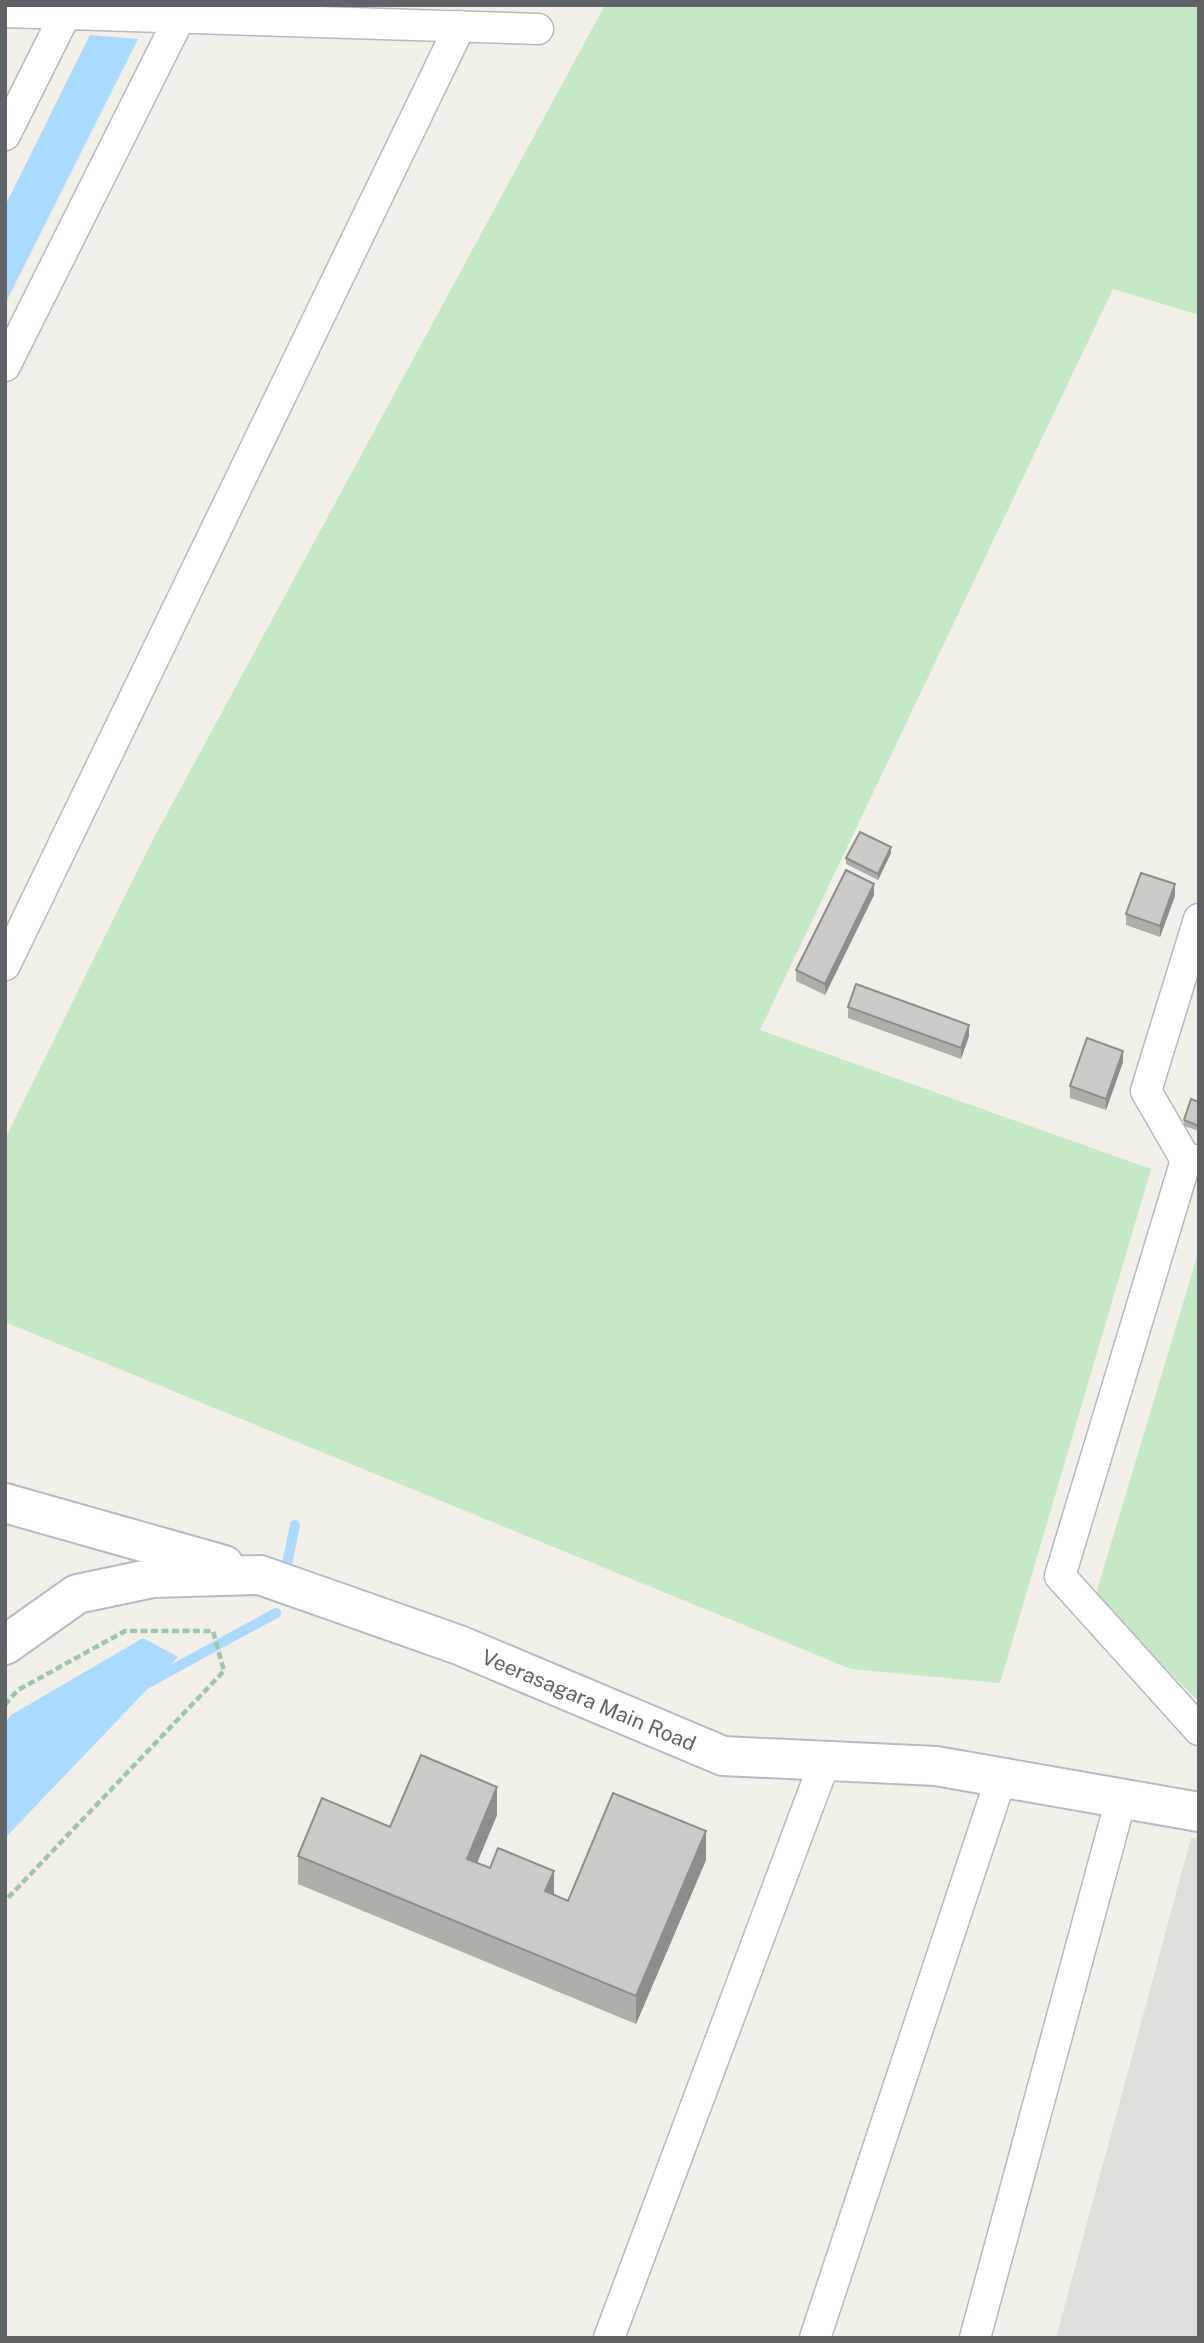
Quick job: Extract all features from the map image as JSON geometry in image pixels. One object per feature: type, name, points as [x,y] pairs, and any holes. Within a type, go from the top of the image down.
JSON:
[{"type":"street","points":[[5,135],[68,9]]},
{"type":"street","points":[[5,12],[68,9],[100,15],[373,14],[460,26],[538,29]]},
{"type":"street","points":[[5,366],[174,13]]},
{"type":"street","points":[[5,965],[460,26]]},
{"type":"street","points":[[1199,919],[1146,1091],[1192,1160],[1060,1577],[1199,1730]]},
{"type":"street","points":[[5,1503],[260,1575]]},
{"type":"street","name":"Veerasagara Main Road","points":[[5,1645],[77,1594],[153,1578],[260,1575],[459,1645],[723,1756],[936,1766],[1199,1812]]},
{"type":"street","points":[[609,2338],[825,1761]]},
{"type":"street","points":[[815,2338],[1001,1777]]},
{"type":"street","points":[[975,2338],[1121,1799]]},
{"type":"path","points":[[5,1705],[18,1690],[125,1631],[213,1631],[224,1671],[5,1900]]},
{"type":"shaded area","points":[[1191,1838],[1199,1839],[1199,2338],[1056,2338]]},
{"type":"green space","points":[[605,5],[1199,5],[1199,315],[1113,289],[760,1030],[1151,1169],[1000,1683],[851,1669],[5,1322],[5,1139],[150,845]]},
{"type":"green space","points":[[1199,1250],[1199,1702],[1095,1597]]},
{"type":"water","points":[[90,35],[138,39],[5,304],[5,206]]},
{"type":"water","points":[[143,1638],[178,1657],[5,1838],[5,1723],[11,1715]]},
{"type":"building","points":[[860,832],[891,847],[878,874],[846,858]]},
{"type":"building","points":[[846,870],[874,884],[825,984],[796,970]]},
{"type":"building","points":[[1141,873],[1175,884],[1160,926],[1126,914]]},
{"type":"building","points":[[856,984],[969,1025],[961,1048],[848,1007]]},
{"type":"building","points":[[1087,1038],[1123,1051],[1106,1099],[1070,1086]]},
{"type":"building","points":[[1191,1099],[1199,1102],[1199,1126],[1184,1120]]},
{"type":"building","points":[[421,1755],[497,1787],[467,1859],[490,1868],[498,1848],[554,1871],[545,1891],[568,1901],[613,1793],[706,1831],[636,1996],[298,1856],[322,1798],[390,1827]]},
{"type":"waterway","points":[[287,1564],[295,1525]]},
{"type":"waterway","points":[[146,1684],[276,1613]]}]
